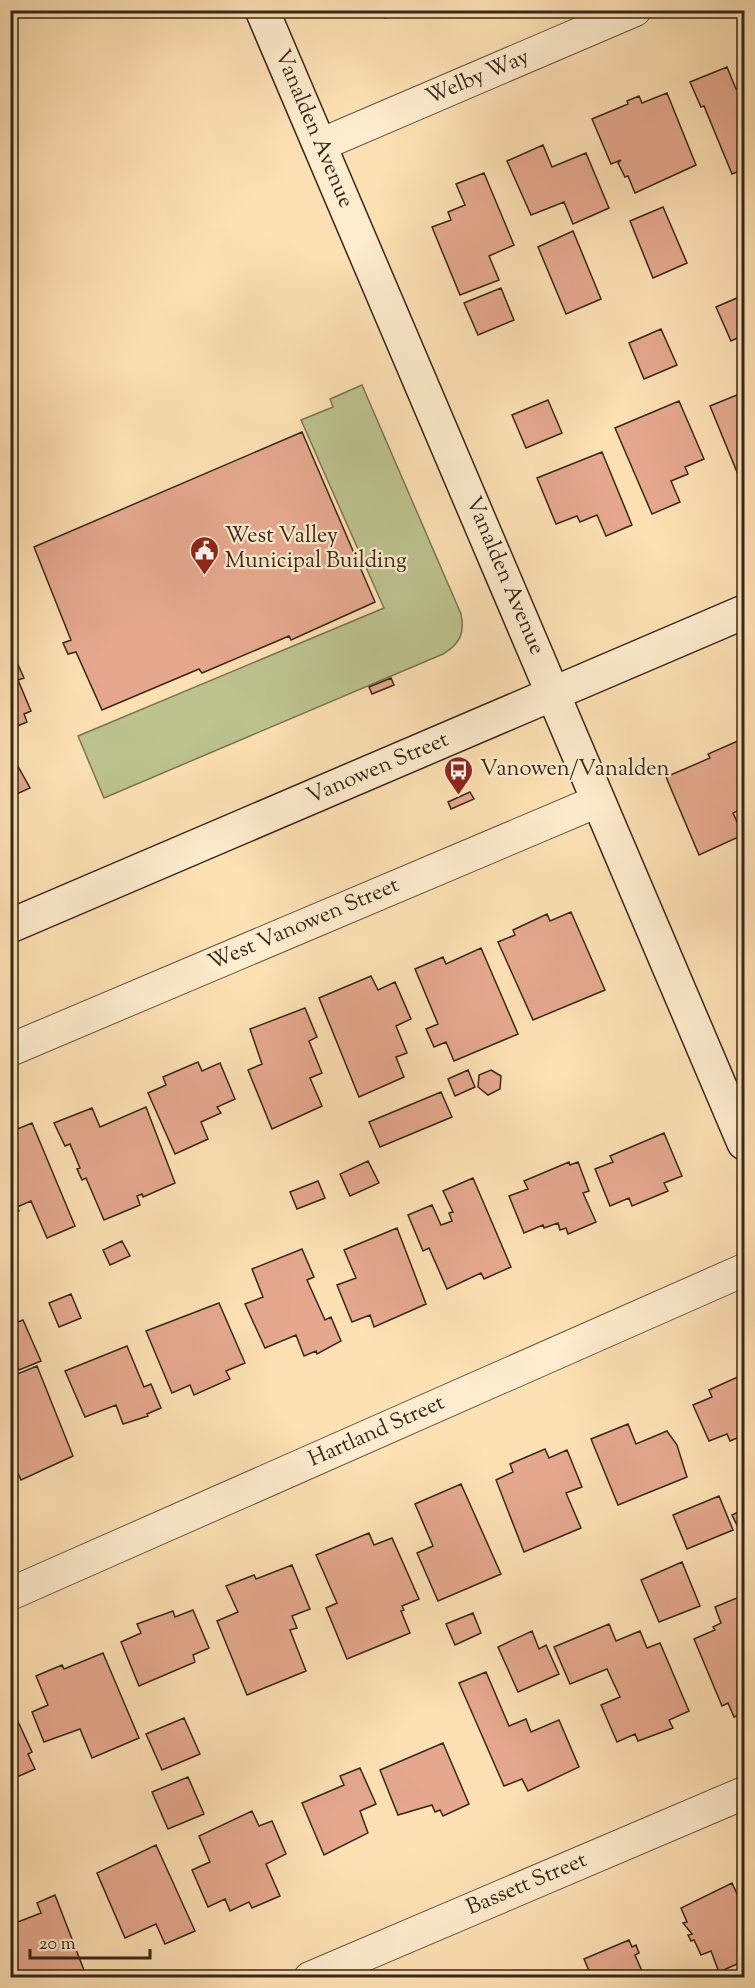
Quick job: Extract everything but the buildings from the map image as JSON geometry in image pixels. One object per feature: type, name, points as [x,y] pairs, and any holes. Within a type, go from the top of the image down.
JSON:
[{"type":"street","name":"Vanalden Avenue","points":[[262,10],[744,1143]]},
{"type":"street","name":"Welby Way","points":[[320,145],[635,10]]},
{"type":"street","name":"Vanowen Street","points":[[10,926],[744,612]]},
{"type":"street","name":"West Vanowen Street","points":[[10,1050],[598,801]]},
{"type":"street","name":"Hartland Street","points":[[10,1594],[744,1270]]},
{"type":"street","name":"Bassett Street","points":[[310,1977],[744,1793]]},
{"type":"green space","points":[[362,385],[461,614],[462,632],[457,642],[443,654],[104,798],[78,736],[384,608],[301,420],[333,407],[330,399]]},
{"type":"place","name":"West Valley Municipal Building","points":[[204,576]]},
{"type":"place","name":"Vanowen/Vanalden","points":[[459,796]]}]
